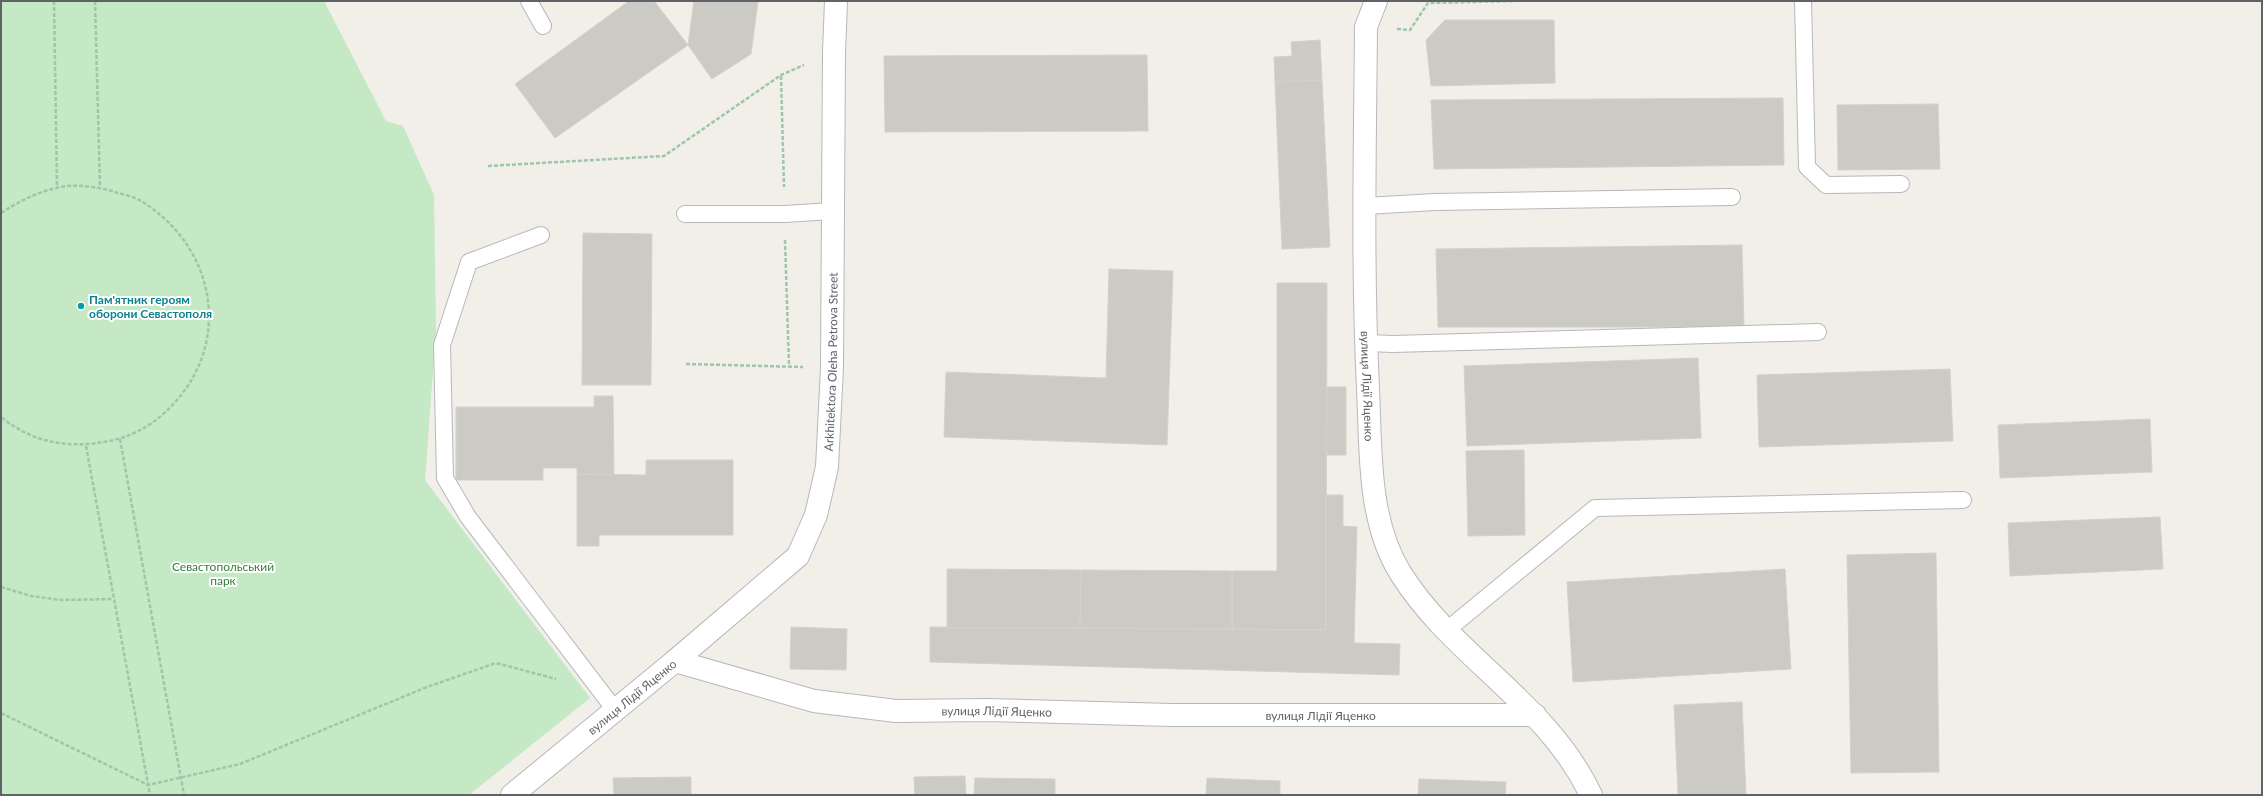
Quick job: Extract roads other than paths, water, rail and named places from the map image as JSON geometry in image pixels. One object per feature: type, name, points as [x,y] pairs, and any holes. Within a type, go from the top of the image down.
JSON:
[{"type":"street","name":"Arkhitektora Oleha Petrova Street","points":[[675,661],[798,556],[816,515],[827,467],[832,368],[832,211],[836,1]]},
{"type":"street","name":"вулиця Лідії Яценко","points":[[1376,1],[1366,27],[1366,343],[1372,472],[1376,506],[1384,537],[1400,573],[1424,606],[1535,715],[1560,742],[1580,772],[1591,795]]},
{"type":"street","name":"вулиця Лідії Яценко","points":[[512,795],[675,661],[814,701],[896,711],[987,710],[1171,715],[1535,715]]},
{"type":"lane","points":[[529,1],[543,26]]},
{"type":"lane","points":[[1803,1],[1807,167],[1826,185],[1901,184]]},
{"type":"lane","points":[[1365,206],[1443,202],[1732,197]]},
{"type":"lane","points":[[685,214],[785,214],[832,211]]},
{"type":"lane","points":[[541,235],[469,262],[442,345],[445,478],[468,517],[615,710]]},
{"type":"lane","points":[[1366,343],[1393,344],[1818,332]]},
{"type":"lane","points":[[1447,630],[1595,508],[1963,500]]},
{"type":"place","name":"Пам'ятник героям оборони Севастополя","points":[[81,306]]},
{"type":"park label","name":"Севастопольський парк","points":[[223,573]]}]
